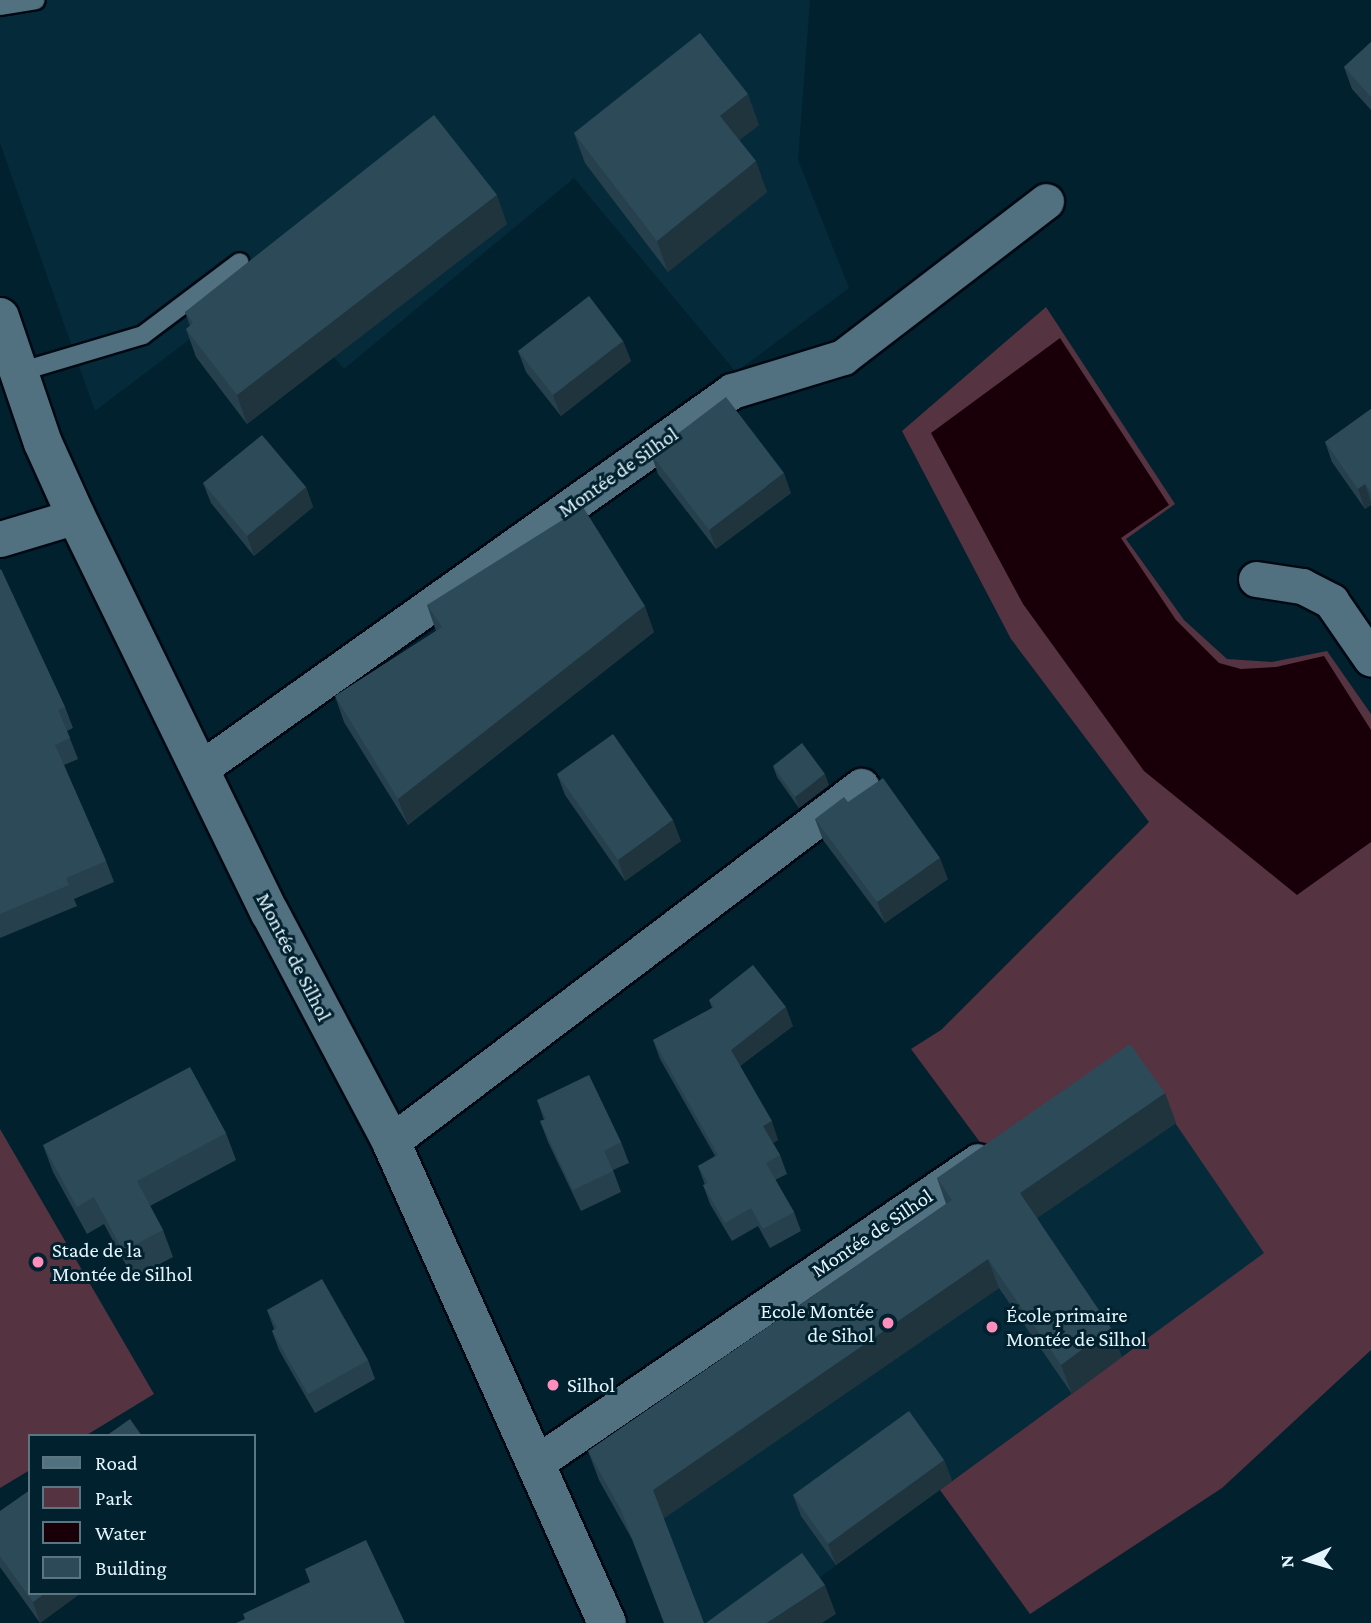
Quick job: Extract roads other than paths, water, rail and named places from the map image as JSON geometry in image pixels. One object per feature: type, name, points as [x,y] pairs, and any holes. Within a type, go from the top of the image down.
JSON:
[{"type":"main road","name":"Montée de Silhol","points":[[0,317],[76,516],[200,769],[391,1142],[607,1623]]},
{"type":"street","name":"Montée de Silhol","points":[[200,769],[732,391],[843,357],[1046,201]]},
{"type":"street","points":[[0,539],[76,516]]},
{"type":"street","points":[[1256,579],[1302,586],[1331,601],[1371,659]]},
{"type":"street","points":[[391,1142],[861,786]]},
{"type":"street","name":"Montée de Silhol","points":[[536,1463],[1009,1139]]},
{"type":"lane","points":[[0,6],[36,0]]},
{"type":"lane","points":[[19,372],[143,335],[240,262]]},
{"type":"water","points":[[1060,338],[1169,505],[1121,538],[1176,620],[1219,663],[1241,669],[1276,667],[1324,656],[1371,730],[1371,842],[1297,895],[1144,771],[1023,604],[931,433]]},
{"type":"place","name":"Stade de la Montée de Silhol","points":[[38,1262]]},
{"type":"place","name":"Ecole Montée de Sihol","points":[[888,1323]]},
{"type":"place","name":"École primaire Montée de Silhol","points":[[992,1327]]},
{"type":"place","name":"Silhol","points":[[553,1385]]}]
